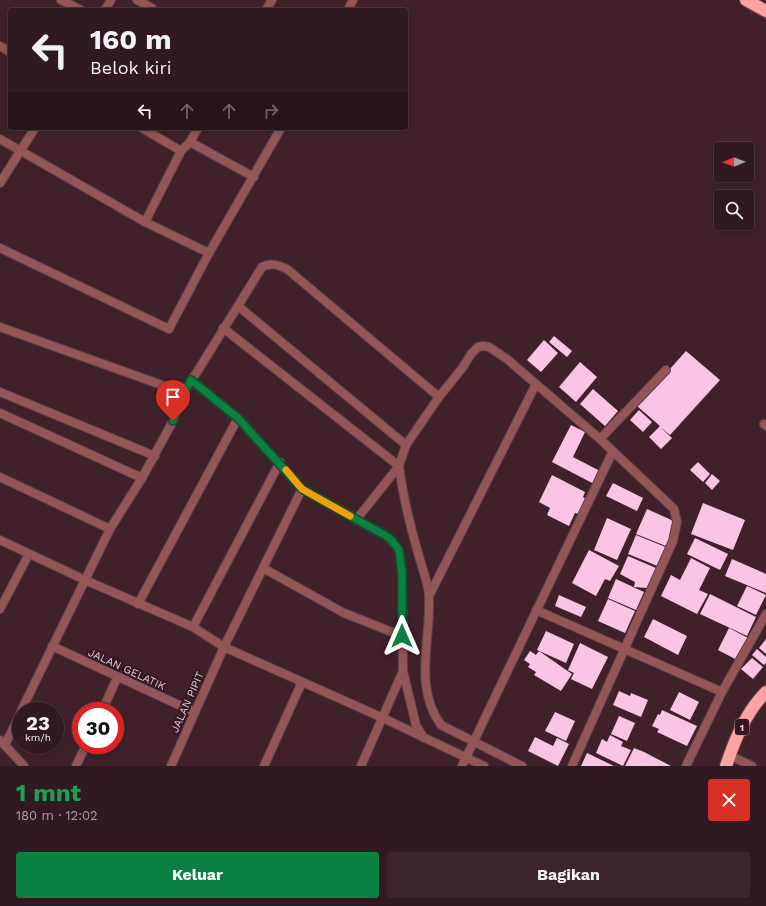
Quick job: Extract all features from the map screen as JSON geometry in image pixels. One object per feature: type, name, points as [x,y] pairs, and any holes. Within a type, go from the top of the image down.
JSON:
[{"type":"highway","points":[[750,1],[766,11]]},
{"type":"highway","name":"1","points":[[727,761],[746,717],[754,705],[766,692]]},
{"type":"street","points":[[61,0],[77,8]]},
{"type":"street","points":[[137,0],[152,8]]},
{"type":"street","points":[[0,183],[34,130]]},
{"type":"street","points":[[145,130],[181,151]]},
{"type":"street","points":[[145,222],[181,151],[190,142],[197,130]]},
{"type":"street","points":[[0,248],[169,329],[209,253],[280,130]]},
{"type":"street","points":[[0,139],[145,222],[209,253]]},
{"type":"street","points":[[190,142],[254,177]]},
{"type":"street","points":[[25,702],[110,529],[154,456],[173,421],[191,380],[262,267],[272,264],[287,269],[439,397]]},
{"type":"street","points":[[238,306],[406,445]]},
{"type":"street","points":[[0,327],[184,393]]},
{"type":"street","points":[[223,328],[399,466],[407,514],[429,596],[424,684],[428,701],[434,715],[441,725],[522,766]]},
{"type":"street","points":[[356,520],[399,466],[406,445],[439,397],[463,368],[471,354],[478,347],[483,346],[489,347],[507,359],[600,439],[674,509],[677,522],[673,541],[572,766]]},
{"type":"street","points":[[600,439],[666,370]]},
{"type":"street","points":[[191,380],[238,418],[280,462],[302,489],[388,537],[399,550],[402,573],[403,671],[416,725],[424,738]]},
{"type":"street","points":[[429,596],[536,384]]},
{"type":"street","points":[[0,392],[154,456]]},
{"type":"street","points":[[0,413],[142,478]]},
{"type":"street","points":[[138,604],[238,418]]},
{"type":"street","points":[[462,766],[613,451]]},
{"type":"street","points":[[193,627],[280,462]]},
{"type":"street","points":[[0,477],[110,529]]},
{"type":"street","name":"JALAN PIPIT","points":[[171,766],[224,647],[302,489]]},
{"type":"street","points":[[0,540],[138,604],[193,627],[224,647],[383,718],[484,766]]},
{"type":"street","points":[[0,609],[29,554]]},
{"type":"street","points":[[263,568],[344,612],[402,636]]},
{"type":"street","points":[[536,610],[722,692]]},
{"type":"street","points":[[686,766],[722,692],[766,614]]},
{"type":"street","name":"JALAN GELATIK","points":[[52,646],[117,678],[194,712]]},
{"type":"street","points":[[361,766],[403,671]]},
{"type":"street","points":[[106,702],[117,678]]},
{"type":"street","points":[[264,766],[302,682]]},
{"type":"street","points":[[12,727],[3,743],[24,766]]},
{"type":"street","points":[[76,766],[82,754]]},
{"type":"street","points":[[727,761],[752,766]]},
{"type":"building","points":[[554,336],[572,351],[567,357],[549,342]]},
{"type":"building","points":[[544,340],[558,353],[541,372],[527,360]]},
{"type":"building","points":[[686,351],[720,380],[670,435],[660,427],[672,438],[661,449],[649,437],[660,426],[637,406]]},
{"type":"building","points":[[580,362],[597,377],[576,402],[559,387]]},
{"type":"building","points":[[593,389],[618,411],[605,426],[580,404]]},
{"type":"building","points":[[639,410],[652,422],[643,432],[630,420]]},
{"type":"building","points":[[571,425],[585,432],[573,457],[600,471],[594,484],[552,462]]},
{"type":"building","points":[[698,462],[710,474],[703,482],[690,470]]},
{"type":"building","points":[[712,474],[720,481],[712,490],[705,483]]},
{"type":"building","points":[[552,475],[585,492],[583,497],[586,499],[579,514],[575,513],[569,526],[547,515],[550,508],[539,502]]},
{"type":"building","points":[[613,483],[643,498],[637,511],[606,496]]},
{"type":"building","points":[[703,503],[745,520],[733,550],[691,534]]},
{"type":"building","points":[[647,509],[676,522],[666,546],[636,534]]},
{"type":"building","points":[[607,518],[631,529],[617,560],[594,550]]},
{"type":"building","points":[[636,535],[668,548],[660,567],[628,554]]},
{"type":"building","points":[[695,538],[728,554],[720,570],[687,554]]},
{"type":"building","points":[[589,550],[619,566],[610,581],[605,579],[596,596],[572,583]]},
{"type":"building","points":[[628,556],[656,568],[647,588],[634,587],[635,582],[620,574]]},
{"type":"building","points":[[691,558],[710,568],[699,590],[708,594],[697,614],[661,596],[671,575],[680,580]]},
{"type":"building","points":[[732,559],[766,574],[766,593],[725,576]]},
{"type":"building","points":[[616,579],[644,592],[636,610],[608,598]]},
{"type":"building","points":[[747,586],[766,595],[756,615],[737,606]]},
{"type":"building","points":[[710,594],[756,617],[747,636],[700,614]]},
{"type":"building","points":[[559,595],[586,607],[581,617],[555,606]]},
{"type":"building","points":[[608,599],[635,611],[625,633],[598,621]]},
{"type":"building","points":[[653,619],[687,636],[678,655],[644,637]]},
{"type":"building","points":[[729,628],[750,639],[739,661],[718,650]]},
{"type":"building","points":[[546,631],[574,644],[566,663],[537,650]]},
{"type":"building","points":[[766,639],[766,654],[759,648]]},
{"type":"building","points":[[580,643],[608,657],[592,689],[571,679],[574,673],[568,670]]},
{"type":"building","points":[[757,649],[766,657],[766,663],[764,665],[752,655]]},
{"type":"building","points":[[530,651],[536,655],[539,651],[572,674],[561,691],[534,675],[536,672],[528,667],[530,664],[524,660]]},
{"type":"building","points":[[752,658],[763,667],[753,679],[741,669]]},
{"type":"building","points":[[619,691],[630,696],[631,693],[648,700],[641,717],[613,705]]},
{"type":"building","points":[[679,692],[699,702],[690,720],[670,710]]},
{"type":"building","points":[[662,710],[697,726],[687,746],[657,732],[659,729],[652,726],[658,714],[660,715]]},
{"type":"building","points":[[555,712],[575,721],[566,741],[545,731]]},
{"type":"building","points":[[619,716],[635,723],[627,741],[611,734]]},
{"type":"building","points":[[610,735],[623,742],[621,746],[631,750],[623,766],[596,753],[602,739],[607,742]]},
{"type":"building","points":[[535,737],[553,746],[557,738],[569,744],[558,766],[528,751]]},
{"type":"building","points":[[634,748],[644,752],[671,766],[625,766]]},
{"type":"building","points":[[587,753],[614,766],[581,766]]},
{"type":"slow traffic","points":[[286,470],[302,489],[350,516]]},
{"type":"route","points":[[173,421],[191,380],[238,418],[280,462],[302,489],[388,537],[399,550],[402,573],[402,636]]}]
